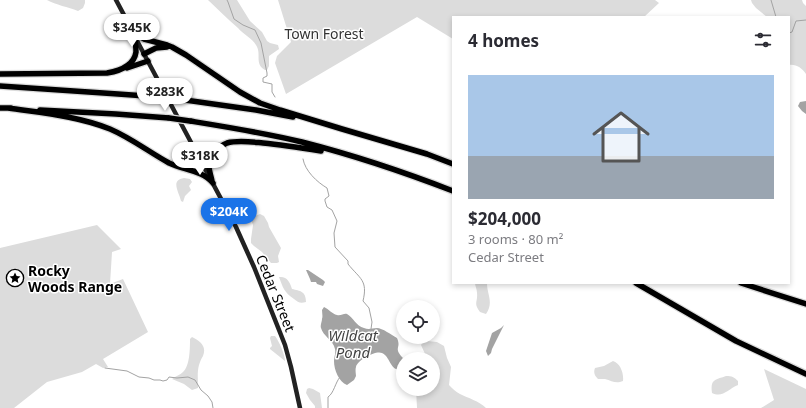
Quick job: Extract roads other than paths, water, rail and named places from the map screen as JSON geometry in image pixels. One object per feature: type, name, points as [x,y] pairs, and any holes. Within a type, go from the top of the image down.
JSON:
[{"type":"highway","points":[[130,28],[144,39],[169,46],[177,50],[252,99],[276,109],[427,154],[452,164]]},
{"type":"highway","points":[[120,70],[131,62],[135,56],[136,49],[134,35]]},
{"type":"highway","points":[[144,54],[159,47],[177,50]]},
{"type":"highway","points":[[0,74],[107,73],[148,61]]},
{"type":"highway","points":[[0,86],[178,98],[256,110],[342,129]]},
{"type":"highway","points":[[0,108],[169,118],[228,127],[301,142],[344,154],[452,191]]},
{"type":"highway","points":[[8,108],[82,120],[99,125],[125,136],[169,163],[207,176],[213,183]]},
{"type":"highway","points":[[198,155],[225,144],[246,141],[344,154]]},
{"type":"highway","points":[[213,183],[209,166],[210,160],[214,152],[225,144]]},
{"type":"highway","points":[[179,167],[191,166],[201,161]]},
{"type":"highway","points":[[638,284],[736,341],[806,374]]},
{"type":"highway","points":[[744,284],[806,304]]},
{"type":"main road","name":"Cedar Street","points":[[116,0],[213,183],[257,274],[279,327],[290,362],[300,408]]},
{"type":"water","points":[[806,101],[806,114],[798,106],[800,102]]},
{"type":"water","points":[[306,270],[323,280],[325,282],[323,286],[317,284],[316,282],[311,282]]},
{"type":"water","name":"Wildcat Pond","points":[[324,307],[337,315],[347,314],[361,327],[367,329],[379,328],[396,337],[396,344],[399,344],[399,352],[396,352],[396,369],[385,355],[379,352],[367,356],[360,361],[356,367],[356,376],[354,380],[347,385],[344,383],[339,378],[335,368],[334,346],[321,328],[322,310]]},
{"type":"water","points":[[504,325],[491,353],[488,356],[486,351],[492,333]]},
{"type":"waterway","points":[[227,0],[234,19],[255,30],[261,43],[267,73],[267,76],[263,78],[263,82],[272,84],[272,92],[275,97]]},
{"type":"waterway","points":[[771,0],[776,16]]},
{"type":"waterway","points":[[790,33],[792,32],[796,21],[806,20]]},
{"type":"waterway","points":[[303,159],[306,168],[312,176],[327,188],[329,196],[325,199],[325,201],[327,207],[332,210],[337,221],[334,233],[335,247],[348,261],[348,264],[364,284],[363,301],[369,308],[372,322],[371,329]]},
{"type":"waterway","points":[[105,368],[127,371],[139,377],[163,381],[167,380],[169,377],[188,377],[195,380],[201,390],[208,396],[212,402],[213,408]]},
{"type":"waterway","points":[[328,408],[328,397],[332,393],[340,377]]},
{"type":"place","name":"Rocky Woods Range","points":[[15,278]]},
{"type":"park label","name":"Town Forest","points":[[324,33]]}]
